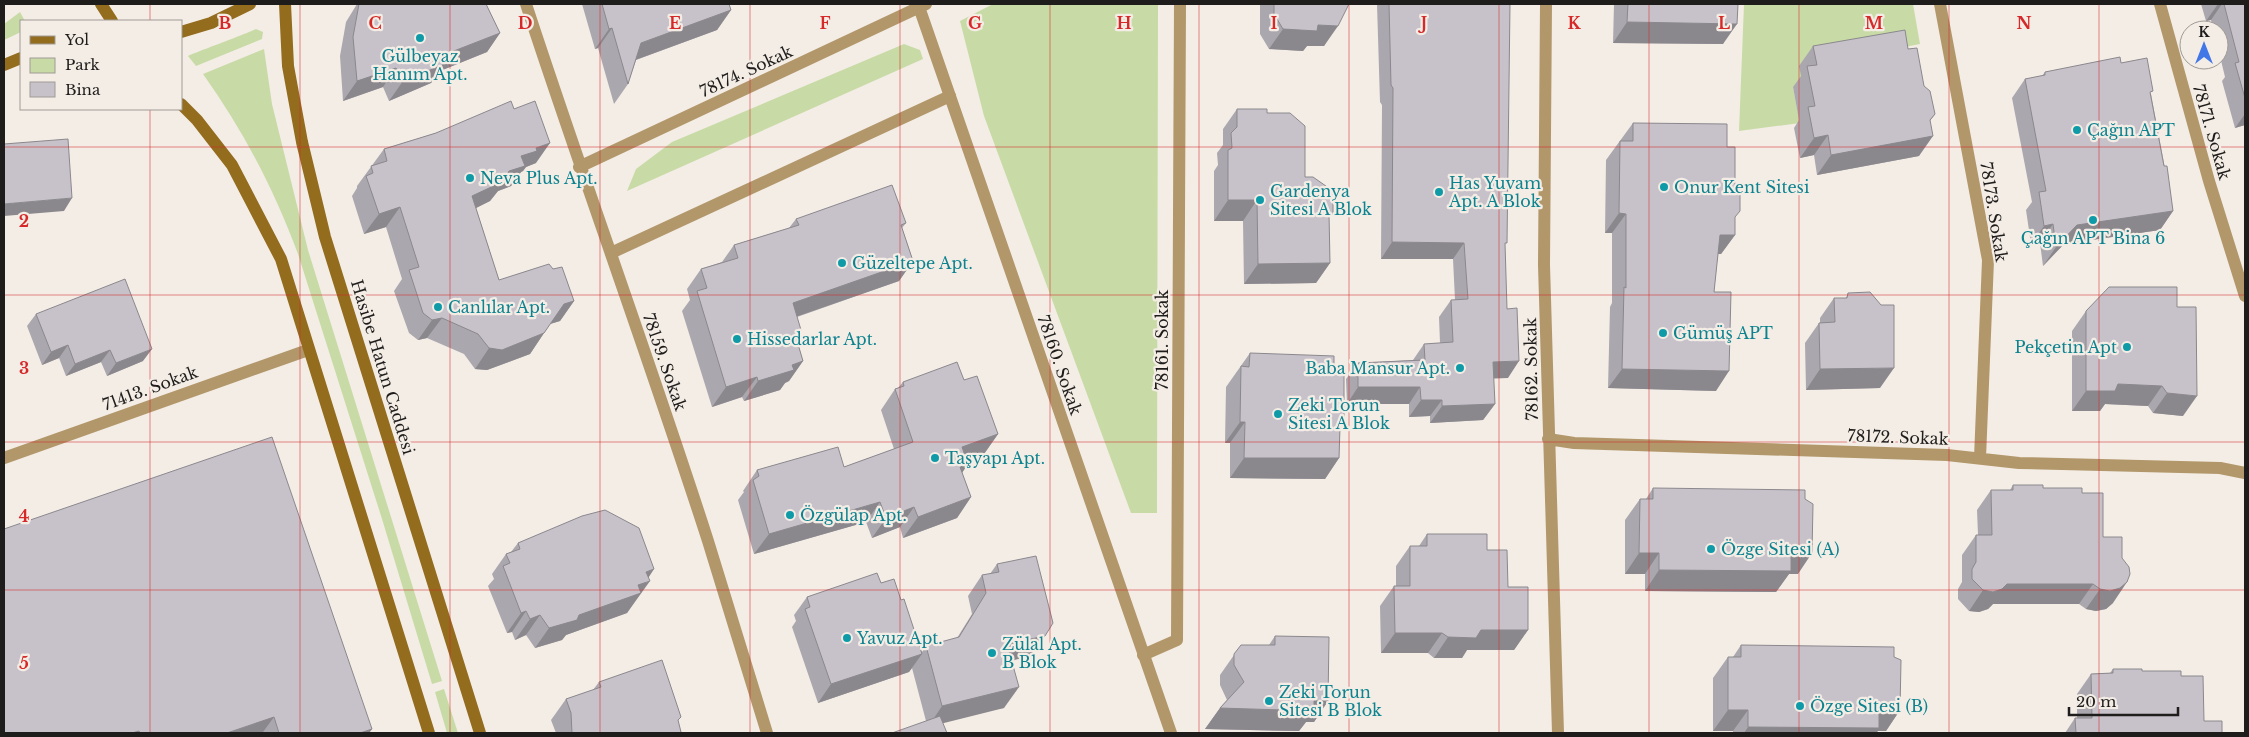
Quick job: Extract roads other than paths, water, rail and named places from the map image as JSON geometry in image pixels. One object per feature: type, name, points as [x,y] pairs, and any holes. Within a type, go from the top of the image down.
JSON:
[{"type":"main road","points":[[101,4],[111,20]]},
{"type":"main road","points":[[182,32],[211,23],[250,4]]},
{"type":"main road","name":"Hasibe Hatun Caddesi","points":[[285,4],[288,66],[302,142],[325,237],[480,733]]},
{"type":"main road","points":[[4,65],[20,58]]},
{"type":"main road","points":[[182,105],[197,120],[232,165],[281,259],[429,733]]},
{"type":"street","name":"78159. Sokak","points":[[526,4],[579,167],[611,253],[708,541],[767,733]]},
{"type":"street","name":"78161. Sokak","points":[[1144,655],[1177,640],[1180,4]]},
{"type":"street","name":"78162. Sokak","points":[[1546,4],[1544,265],[1558,733]]},
{"type":"street","name":"78173. Sokak","points":[[1940,4],[1988,260],[1980,458]]},
{"type":"street","name":"78171. Sokak","points":[[2160,4],[2205,168],[2245,296]]},
{"type":"street","name":"78174. Sokak","points":[[579,167],[922,5]]},
{"type":"street","name":"78160. Sokak","points":[[922,5],[950,96],[1171,733]]},
{"type":"street","points":[[611,253],[950,96]]},
{"type":"street","name":"71413. Sokak","points":[[4,458],[308,350]]},
{"type":"street","name":"78172. Sokak","points":[[1548,438],[1574,443],[1937,454],[2019,463],[2220,468],[2245,473]]},
{"type":"place","name":"Gülbeyaz Hanım Apt.","points":[[420,38]]},
{"type":"place","name":"Çağın APT","points":[[2077,130]]},
{"type":"place","name":"Neva Plus Apt.","points":[[470,178]]},
{"type":"place","name":"Onur Kent Sitesi","points":[[1664,187]]},
{"type":"place","name":"Has Yuvam Apt. A Blok","points":[[1439,192]]},
{"type":"place","name":"Gardenya Sitesi A Blok","points":[[1260,200]]},
{"type":"place","name":"Çağın APT Bina 6","points":[[2093,220]]},
{"type":"place","name":"Güzeltepe Apt.","points":[[842,263]]},
{"type":"place","name":"Canlılar Apt.","points":[[438,307]]},
{"type":"place","name":"Gümüş APT","points":[[1663,333]]},
{"type":"place","name":"Hissedarlar Apt.","points":[[737,339]]},
{"type":"place","name":"Pekçetin Apt","points":[[2127,347]]},
{"type":"place","name":"Baba Mansur Apt.","points":[[1460,368]]},
{"type":"place","name":"Zeki Torun Sitesi A Blok","points":[[1278,414]]},
{"type":"place","name":"Taşyapı Apt.","points":[[935,458]]},
{"type":"place","name":"Özgülap Apt.","points":[[790,515]]},
{"type":"place","name":"Özge Sitesi (A)","points":[[1711,549]]},
{"type":"place","name":"Yavuz Apt.","points":[[847,638]]},
{"type":"place","name":"Zülal Apt. B Blok","points":[[992,653]]},
{"type":"place","name":"Zeki Torun Sitesi B Blok","points":[[1269,701]]},
{"type":"place","name":"Özge Sitesi (B)","points":[[1800,706]]}]
